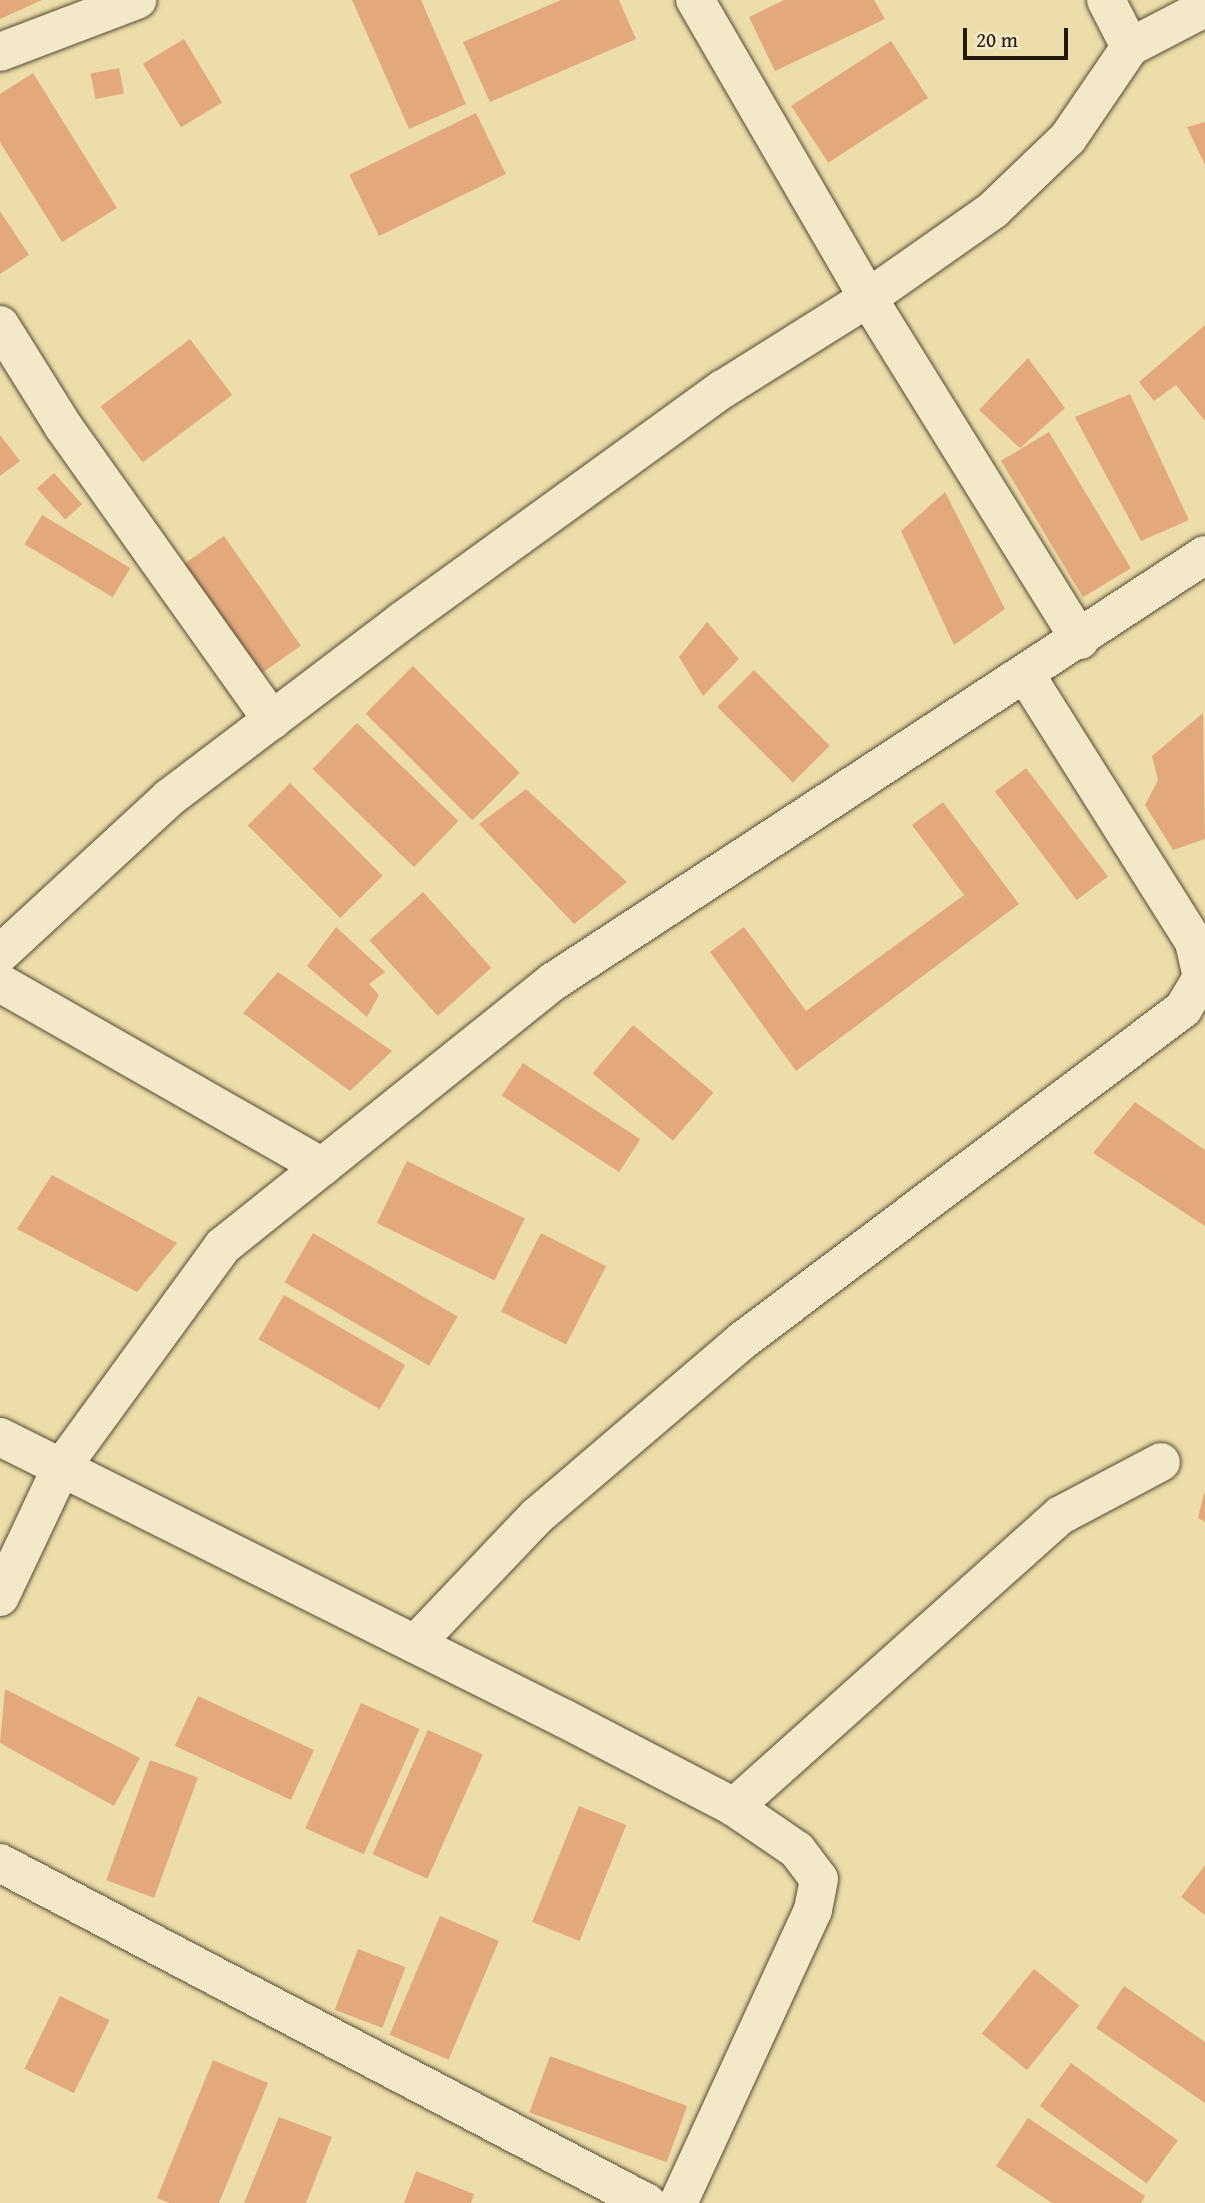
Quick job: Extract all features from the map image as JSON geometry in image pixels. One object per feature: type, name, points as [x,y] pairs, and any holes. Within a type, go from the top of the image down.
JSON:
[{"type":"street","points":[[0,52],[137,0]]},
{"type":"street","points":[[695,0],[868,298],[1080,640]]},
{"type":"street","points":[[1105,0],[1130,47]]},
{"type":"street","points":[[0,954],[169,798],[272,720],[723,388],[868,298],[1003,201],[1068,138],[1130,47],[1205,8]]},
{"type":"street","points":[[0,326],[63,426],[272,720]]},
{"type":"street","points":[[0,1597],[61,1468],[223,1246],[554,981],[1026,676],[1205,555]]},
{"type":"street","points":[[415,1644],[537,1516],[743,1340],[1183,1009],[1202,977],[1194,942],[1026,676]]},
{"type":"street","points":[[0,983],[322,1167]]},
{"type":"street","points":[[0,1437],[734,1807],[797,1850],[819,1879],[813,1910],[678,2203]]},
{"type":"street","points":[[734,1807],[1062,1515],[1161,1462]]},
{"type":"street","points":[[0,1863],[647,2203]]},
{"type":"building","points":[[0,0],[42,0],[0,19]]},
{"type":"building","points":[[352,0],[421,0],[466,104],[409,129]]},
{"type":"building","points":[[561,0],[619,0],[636,39],[490,102],[463,42]]},
{"type":"building","points":[[784,0],[874,0],[885,19],[775,71],[749,17]]},
{"type":"building","points":[[184,39],[222,102],[181,127],[143,64]]},
{"type":"building","points":[[891,41],[928,98],[828,163],[791,106]]},
{"type":"building","points":[[119,68],[124,94],[95,99],[91,74]]},
{"type":"building","points":[[33,73],[117,208],[62,242],[0,142],[0,94]]},
{"type":"building","points":[[476,113],[506,174],[379,236],[349,175]]},
{"type":"building","points":[[1205,122],[1205,165],[1187,127]]},
{"type":"building","points":[[0,211],[29,255],[0,274]]},
{"type":"building","points":[[1205,325],[1205,421],[1176,385],[1154,401],[1139,382]]},
{"type":"building","points":[[190,339],[232,395],[143,462],[101,406]]},
{"type":"building","points":[[1028,358],[1065,408],[1020,448],[979,410]]},
{"type":"building","points":[[1130,394],[1189,520],[1141,541],[1075,417]]},
{"type":"building","points":[[1049,432],[1131,568],[1083,597],[1001,461]]},
{"type":"building","points":[[0,435],[20,461],[0,476]]},
{"type":"building","points":[[54,473],[82,504],[65,520],[37,488]]},
{"type":"building","points":[[945,492],[1005,609],[954,645],[901,531]]},
{"type":"building","points":[[42,515],[130,568],[113,597],[24,544]]},
{"type":"building","points":[[224,536],[301,646],[256,677],[179,568]]},
{"type":"building","points":[[707,622],[739,659],[703,696],[679,657]]},
{"type":"building","points":[[413,666],[520,773],[472,820],[366,713]]},
{"type":"building","points":[[754,670],[830,746],[793,782],[717,707]]},
{"type":"building","points":[[1203,713],[1205,839],[1173,850],[1145,805],[1158,780],[1152,756]]},
{"type":"building","points":[[357,723],[458,821],[414,867],[313,769]]},
{"type":"building","points":[[1026,768],[1108,877],[1077,900],[995,791]]},
{"type":"building","points":[[290,783],[383,876],[340,918],[248,825]]},
{"type":"building","points":[[526,789],[627,882],[574,924],[479,824]]},
{"type":"building","points":[[943,802],[1019,904],[796,1071],[710,952],[744,927],[806,1011],[964,895],[912,825]]},
{"type":"building","points":[[423,892],[491,968],[438,1016],[369,940]]},
{"type":"building","points":[[336,927],[385,972],[369,984],[379,995],[367,1017],[307,966]]},
{"type":"building","points":[[278,972],[392,1051],[350,1091],[243,1013]]},
{"type":"building","points":[[633,1025],[713,1092],[673,1141],[593,1073]]},
{"type":"building","points":[[523,1063],[640,1139],[619,1172],[502,1096]]},
{"type":"building","points":[[1135,1102],[1205,1150],[1205,1226],[1093,1153]]},
{"type":"building","points":[[407,1161],[525,1218],[494,1280],[377,1223]]},
{"type":"building","points":[[52,1175],[177,1243],[137,1292],[17,1229]]},
{"type":"building","points":[[313,1233],[458,1316],[429,1366],[285,1282]]},
{"type":"building","points":[[541,1233],[606,1266],[566,1345],[501,1311]]},
{"type":"building","points":[[284,1295],[405,1365],[380,1409],[259,1339]]},
{"type":"building","points":[[1205,1494],[1205,1522],[1198,1518]]},
{"type":"building","points":[[5,1689],[140,1758],[114,1806],[0,1743]]},
{"type":"building","points":[[198,1696],[314,1750],[291,1800],[175,1746]]},
{"type":"building","points":[[361,1703],[419,1729],[364,1854],[305,1828]]},
{"type":"building","points":[[428,1730],[483,1754],[427,1879],[373,1854]]},
{"type":"building","points":[[150,1760],[198,1777],[154,1898],[106,1880]]},
{"type":"building","points":[[579,1806],[626,1825],[579,1941],[532,1922]]},
{"type":"building","points":[[1205,1865],[1205,1915],[1181,1897]]},
{"type":"building","points":[[440,1916],[499,1941],[449,2060],[390,2035]]},
{"type":"building","points":[[358,1949],[406,1967],[382,2028],[335,2010]]},
{"type":"building","points":[[1034,1969],[1079,2006],[1027,2070],[982,2034]]},
{"type":"building","points":[[1124,1986],[1205,2042],[1205,2103],[1096,2028]]},
{"type":"building","points":[[60,1996],[109,2020],[74,2093],[24,2069]]},
{"type":"building","points":[[550,2056],[687,2106],[667,2162],[529,2112]]},
{"type":"building","points":[[213,2060],[268,2083],[219,2203],[169,2203],[157,2198]]},
{"type":"building","points":[[1071,2063],[1178,2141],[1147,2183],[1040,2106]]},
{"type":"building","points":[[279,2117],[332,2137],[306,2203],[244,2203]]},
{"type":"building","points":[[1028,2118],[1145,2196],[1141,2203],[1052,2203],[996,2166]]},
{"type":"building","points":[[416,2171],[474,2194],[471,2203],[404,2203]]}]
